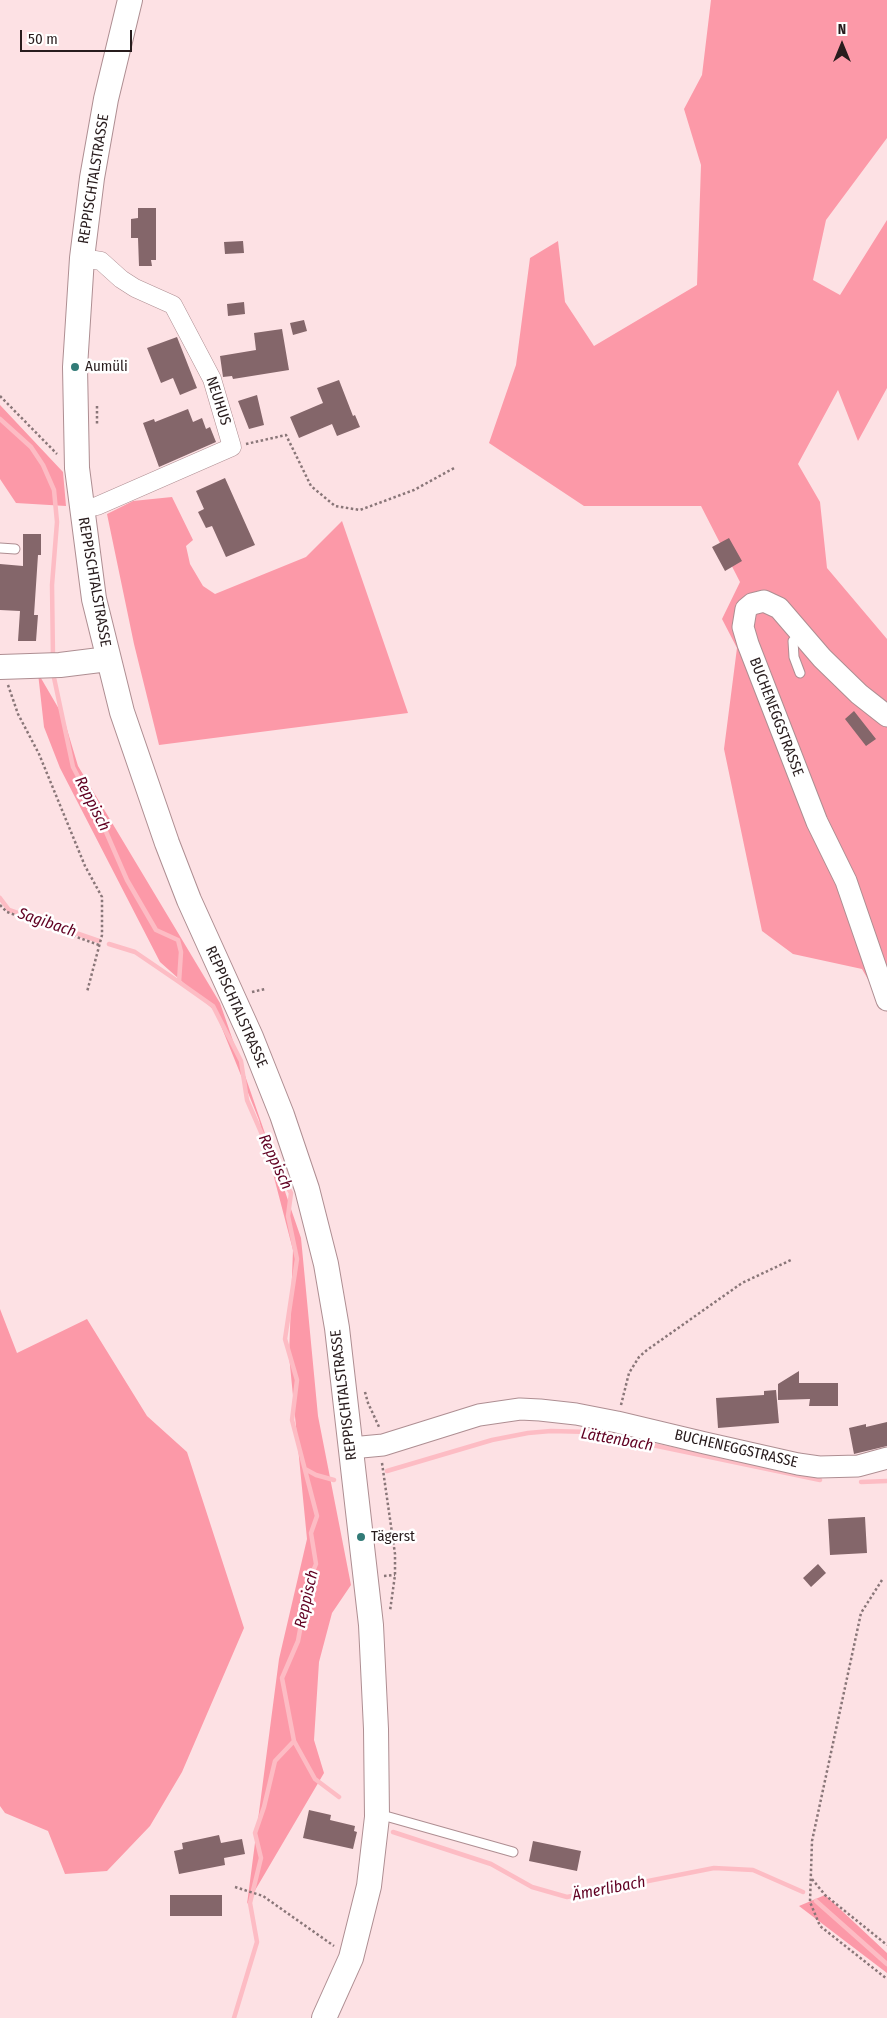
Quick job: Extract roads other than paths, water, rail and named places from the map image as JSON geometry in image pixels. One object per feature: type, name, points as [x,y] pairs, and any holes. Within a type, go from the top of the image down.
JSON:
[{"type":"main road","name":"REPPISCHTALSTRASSE","points":[[130,0],[106,99],[92,178],[82,258],[75,367],[77,468],[94,599],[122,712],[167,843],[189,900],[258,1055],[282,1115],[307,1189],[326,1264],[337,1328],[371,1625],[376,1729],[377,1817],[369,1886],[351,1958],[324,2018]]},
{"type":"main road","points":[[1,667],[49,666],[108,659]]},
{"type":"street","name":"NEUHUS","points":[[82,258],[101,261],[121,279],[135,288],[173,305],[212,379],[232,447],[97,506],[82,509]]},
{"type":"street","name":"BUCHENEGGSTRASSE","points":[[887,716],[859,694],[779,608],[771,603],[758,602],[746,609],[743,627],[748,644],[817,822],[846,881],[887,1000]]},
{"type":"street","name":"BUCHENEGGSTRASSE","points":[[351,1448],[383,1445],[460,1419],[520,1409],[561,1412],[617,1422],[770,1458],[819,1467],[858,1466],[887,1458]]},
{"type":"lane","points":[[0,548],[14,549]]},
{"type":"lane","points":[[800,673],[794,657],[794,641],[801,633]]},
{"type":"lane","points":[[377,1817],[390,1817],[513,1852]]},
{"type":"waterway","name":"Reppisch","points":[[0,419],[31,447],[43,465],[54,490],[57,522],[52,585],[53,658]]},
{"type":"waterway","name":"Reppisch","points":[[53,673],[73,767],[100,818],[127,880],[156,930],[178,940],[181,952],[179,982],[213,1006],[241,1061],[247,1100],[278,1171],[291,1193],[288,1216],[297,1259],[285,1339],[297,1380],[292,1420],[317,1516],[311,1533],[316,1564],[309,1581],[298,1641],[282,1678],[294,1741],[275,1761],[264,1807],[255,1833],[261,1858],[250,1903],[257,1942],[234,2018]]},
{"type":"waterway","name":"Sagibach","points":[[0,898],[9,910],[99,941]]},
{"type":"waterway","name":"Sagibach","points":[[109,944],[135,952],[179,982]]},
{"type":"waterway","name":"Lättenbach","points":[[387,1471],[492,1440],[551,1431],[590,1432],[820,1480]]},
{"type":"waterway","name":"Lättenbach","points":[[305,1469],[316,1475],[334,1480]]},
{"type":"waterway","name":"Lättenbach","points":[[861,1482],[887,1481]]},
{"type":"waterway","name":"Ämerlibach","points":[[294,1741],[315,1779],[339,1797]]},
{"type":"waterway","name":"Ämerlibach","points":[[393,1832],[491,1864],[532,1887],[567,1897],[714,1868],[753,1870],[803,1892]]},
{"type":"waterway","name":"Ämerlibach","points":[[816,1901],[887,1964]]},
{"type":"place","name":"Aumüli","points":[[75,367]]},
{"type":"place","name":"Tägerst","points":[[361,1537]]}]
